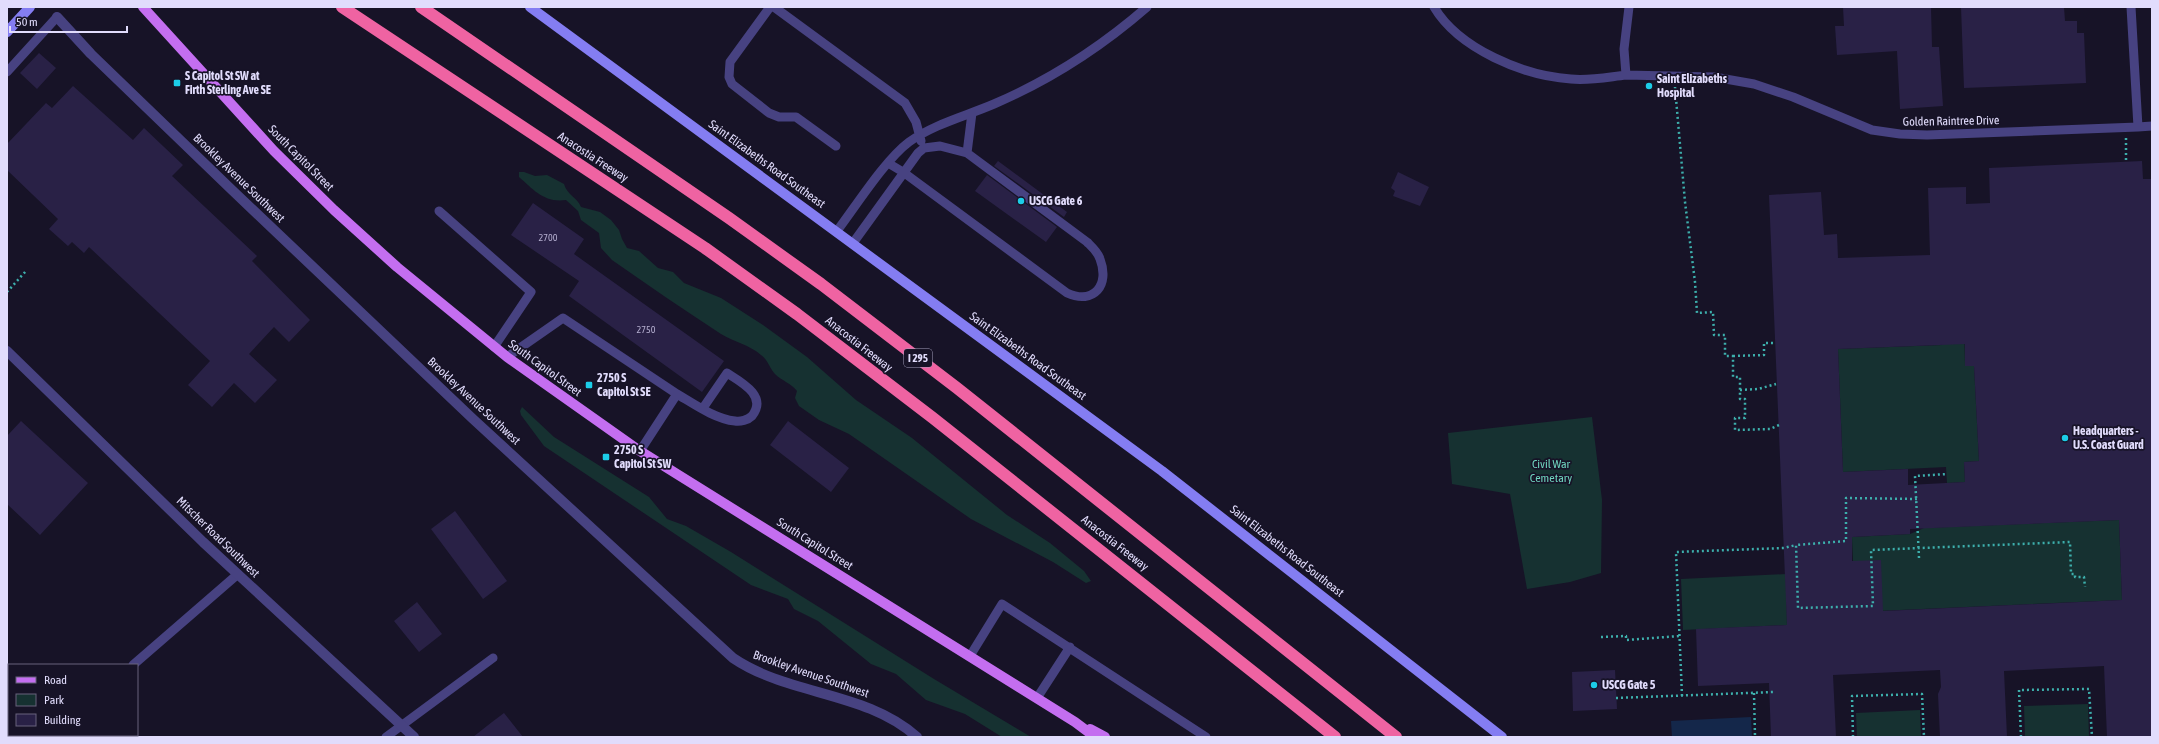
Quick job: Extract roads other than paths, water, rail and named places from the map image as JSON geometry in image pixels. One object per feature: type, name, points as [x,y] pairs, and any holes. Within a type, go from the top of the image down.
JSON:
[{"type":"highway","name":"Anacostia Freeway","points":[[342,7],[705,248],[809,322],[934,418],[1334,737]]},
{"type":"highway","name":"Anacostia Freeway","points":[[421,7],[729,218],[821,284],[969,398],[1396,737]]},
{"type":"main road","points":[[7,32],[30,7]]},
{"type":"main road","name":"South Capitol Street","points":[[143,7],[274,151],[329,205],[397,266],[507,357],[640,451],[1075,722]]},
{"type":"main road","name":"Saint Elizabeths Road Southeast","points":[[530,7],[837,231],[1206,504],[1502,737]]},
{"type":"main road","points":[[1075,722],[1095,737]]},
{"type":"main road","points":[[1075,722],[1105,737]]},
{"type":"street","name":"Brookley Avenue Southwest","points":[[57,17],[92,54],[232,190],[461,408],[733,658],[752,669],[869,708],[889,718],[917,737]]},
{"type":"street","name":"Mitscher Road Southwest","points":[[7,351],[238,574],[414,737]]},
{"type":"lane","points":[[770,7],[730,62],[729,77],[732,84],[769,113],[779,117],[796,117],[836,146]]},
{"type":"lane","points":[[774,7],[905,103],[916,122],[924,148]]},
{"type":"lane","points":[[837,231],[888,163],[902,148],[919,135],[1021,91],[1078,60],[1147,7]]},
{"type":"lane","name":"Golden Raintree Drive","points":[[1434,7],[1447,23],[1472,44],[1492,56],[1520,69],[1554,78],[1572,80],[1599,79],[1626,75],[1714,77],[1754,84],[1793,97],[1872,130],[1900,134],[1927,135],[2152,126]]},
{"type":"lane","points":[[1626,75],[1624,49],[1629,7]]},
{"type":"lane","points":[[2131,7],[2138,127]]},
{"type":"lane","points":[[7,72],[57,17]]},
{"type":"lane","points":[[967,154],[972,113]]},
{"type":"lane","points":[[853,244],[903,172],[918,153],[924,148],[940,146],[967,154],[1087,242],[1100,258],[1103,277],[1095,293],[1087,298],[1077,298],[1067,293],[903,172],[888,163]]},
{"type":"lane","points":[[439,210],[531,292],[494,347]]},
{"type":"lane","points":[[507,357],[563,318],[677,394],[703,408],[729,420],[744,420],[751,417],[757,404],[756,397],[747,386],[727,373],[703,408]]},
{"type":"lane","points":[[640,451],[677,394]]},
{"type":"lane","points":[[135,664],[238,574]]},
{"type":"lane","points":[[970,656],[1002,604],[1206,737]]},
{"type":"lane","points":[[1037,698],[1070,647]]},
{"type":"lane","points":[[386,737],[493,658]]},
{"type":"water","points":[[1751,717],[1752,737],[1672,737],[1671,721]]},
{"type":"place","name":"S Capitol St SW at Firth Sterling Ave SE","points":[[177,83]]},
{"type":"place","name":"Saint Elizabeths Hospital","points":[[1649,86]]},
{"type":"place","name":"USCG Gate 6","points":[[1021,201]]},
{"type":"place","name":"2750 S Capitol St SE","points":[[589,385]]},
{"type":"place","name":"Headquarters - U.S. Coast Guard","points":[[2065,438]]},
{"type":"place","name":"2750 S Capitol St SW","points":[[606,457]]},
{"type":"place","name":"USCG Gate 5","points":[[1594,685]]},
{"type":"park label","name":"Civil War Cemetary","points":[[1551,471]]}]
